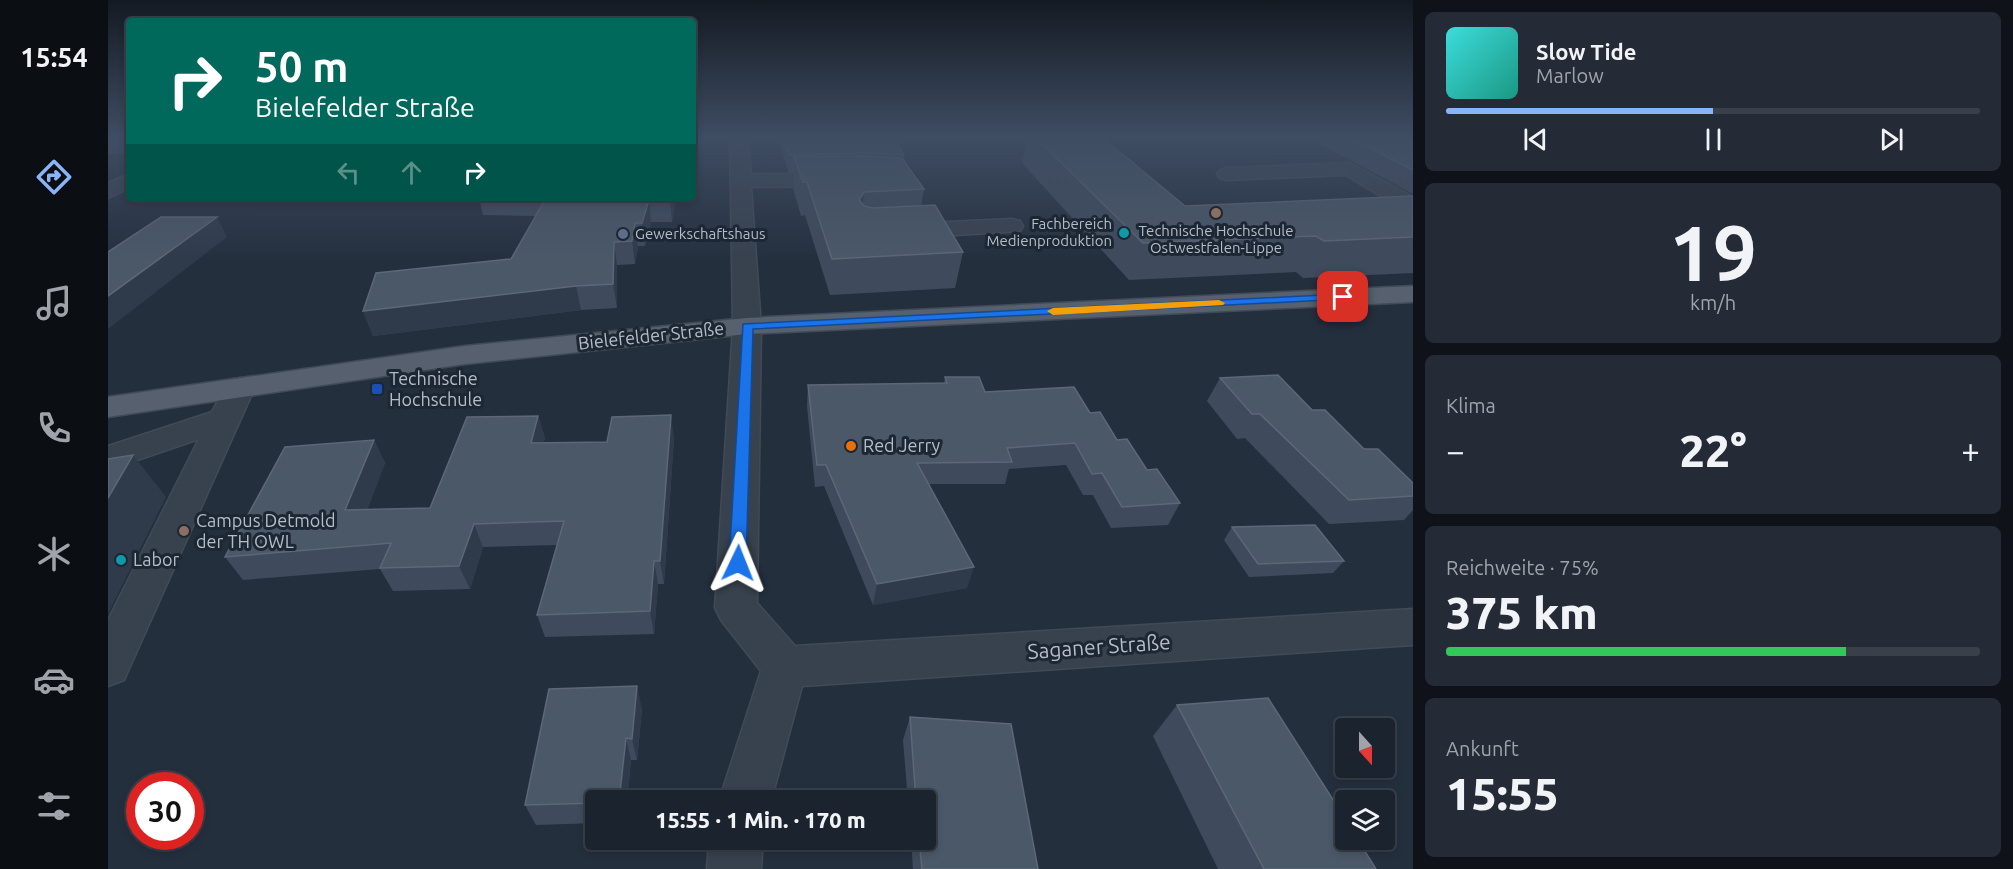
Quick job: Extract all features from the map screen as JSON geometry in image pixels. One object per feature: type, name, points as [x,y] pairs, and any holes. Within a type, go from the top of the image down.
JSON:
[{"type":"main road","name":"Bielefelder Straße","points":[[108,406],[465,355],[747,326],[1413,294]]},
{"type":"street","points":[[748,790],[785,667],[736,608],[747,326],[744,208],[740,180],[802,182],[861,179]]},
{"type":"street","points":[[1366,179],[1413,206]]},
{"type":"street","points":[[108,192],[126,182]]},
{"type":"street","points":[[880,232],[931,220],[1012,226]]},
{"type":"street","points":[[108,666],[240,387]]},
{"type":"street","points":[[108,458],[224,419]]},
{"type":"street","name":"Saganer Straße","points":[[785,667],[1413,627]]},
{"type":"street","points":[[734,869],[735,850]]},
{"type":"building","points":[[802,179],[917,179],[924,189],[864,192],[859,200],[864,206],[873,208],[935,205],[963,252],[832,259],[807,182],[803,182]]},
{"type":"building","points":[[1077,179],[1152,179],[1185,206],[1413,196],[1413,237],[1324,241],[1316,236],[1143,243]]},
{"type":"building","points":[[544,201],[649,201],[642,223],[635,223],[632,241],[614,242],[613,284],[576,286],[363,311],[376,273],[511,259]]},
{"type":"building","points":[[161,217],[217,217],[108,296],[108,252]]},
{"type":"building","points":[[1278,375],[1312,410],[1325,410],[1364,449],[1378,449],[1413,483],[1413,496],[1349,500],[1260,414],[1252,414],[1220,378]]},
{"type":"building","points":[[945,377],[979,377],[985,392],[1074,387],[1090,413],[1100,412],[1117,440],[1127,439],[1147,470],[1157,469],[1180,503],[1122,507],[1102,473],[1092,474],[1075,443],[1007,448],[1012,462],[917,463],[974,567],[877,584],[826,465],[817,465],[808,385],[947,383]]},
{"type":"building","points":[[671,415],[660,561],[654,561],[650,611],[537,615],[564,521],[474,524],[459,566],[380,568],[391,543],[225,557],[285,447],[374,440],[345,510],[430,508],[467,417],[538,416],[531,443],[607,442],[612,417]]},
{"type":"building","points":[[133,455],[108,498],[108,459]]},
{"type":"building","points":[[1315,525],[1344,561],[1258,564],[1232,527]]},
{"type":"building","points":[[637,686],[632,739],[626,738],[620,790],[585,790],[585,803],[525,805],[549,689]]},
{"type":"building","points":[[1268,698],[1335,803],[1335,850],[1364,850],[1376,869],[1264,869],[1177,705]]},
{"type":"building","points":[[910,717],[1011,724],[1038,869],[922,869],[920,850],[936,850],[936,790],[915,790]]},
{"type":"slow traffic","points":[[1053,311],[1219,303]]},
{"type":"place","name":"Technische Hochschule Ostwestfalen-Lippe","points":[[1216,213]]},
{"type":"place","name":"Fachbereich Medienproduktion","points":[[1124,233]]},
{"type":"place","name":"Gewerkschaftshaus","points":[[623,234]]},
{"type":"place","name":"Technische Hochschule","points":[[377,389]]},
{"type":"place","name":"Red Jerry","points":[[851,446]]},
{"type":"place","name":"Campus Detmold der TH OWL","points":[[184,531]]},
{"type":"place","name":"Labor","points":[[121,560]]},
{"type":"route","points":[[738,563],[747,326],[1343,297]]}]
